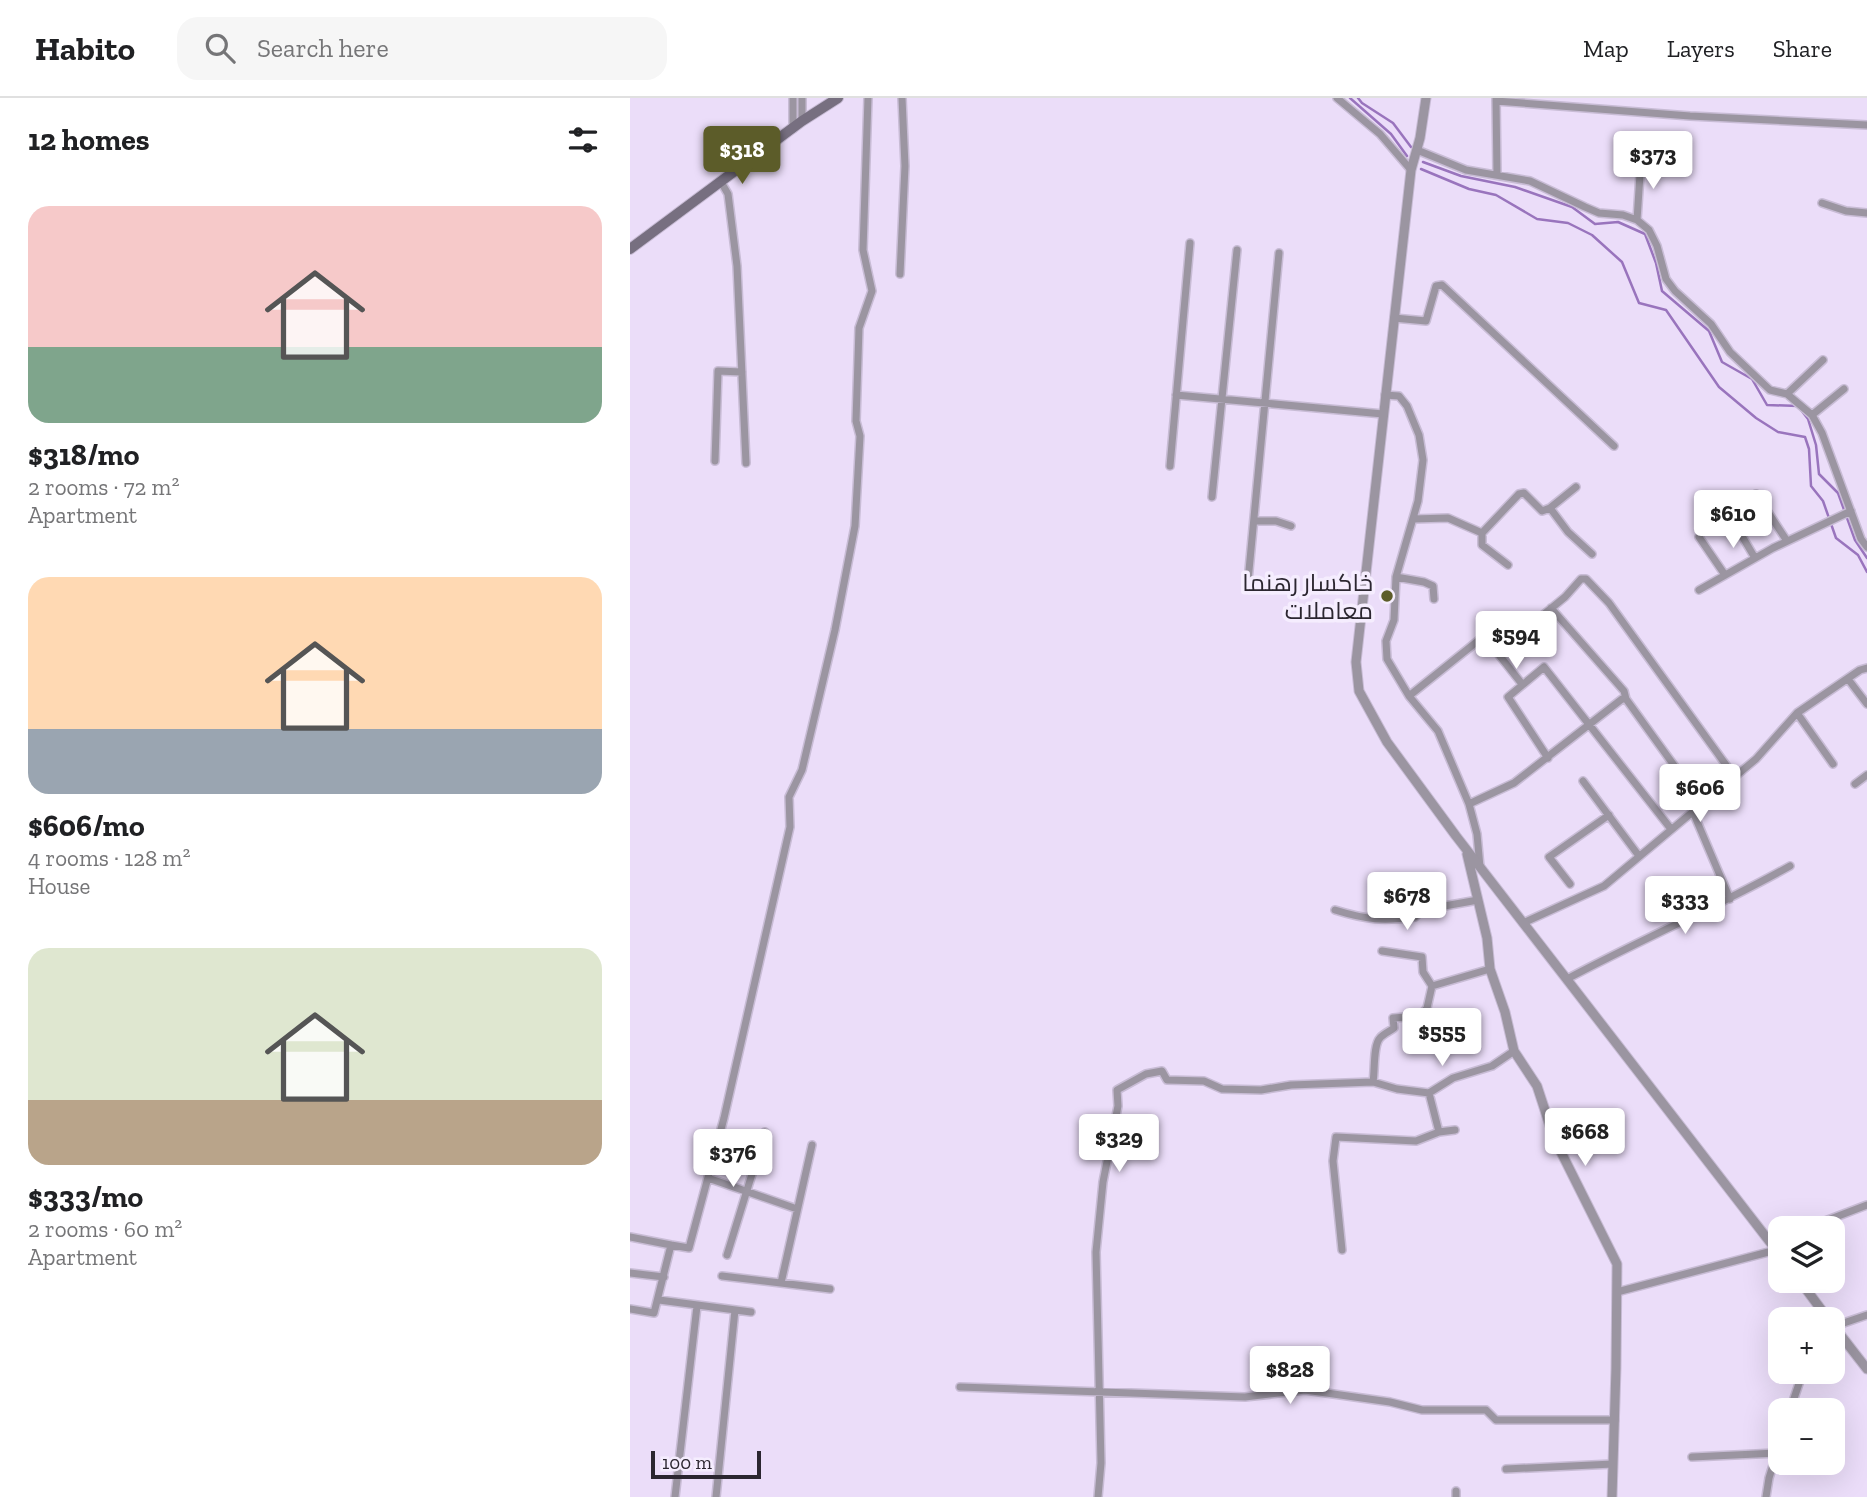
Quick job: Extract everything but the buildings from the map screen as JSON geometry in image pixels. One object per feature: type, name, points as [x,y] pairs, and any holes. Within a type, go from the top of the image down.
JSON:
[{"type":"main road","points":[[630,249],[802,121],[838,98]]},
{"type":"street","points":[[793,98],[793,129]]},
{"type":"street","points":[[802,98],[802,121]]},
{"type":"street","points":[[630,1237],[689,1248],[736,1066],[787,841],[789,797],[802,770],[835,630],[855,526],[860,436],[856,421],[859,328],[872,290],[863,250],[867,98]]},
{"type":"street","points":[[900,274],[905,166],[902,98]]},
{"type":"street","points":[[1337,98],[1380,134],[1411,170]]},
{"type":"street","points":[[1426,98],[1418,150],[1411,170],[1385,395],[1356,662],[1359,691],[1387,742],[1466,849],[1768,1236]]},
{"type":"street","points":[[1497,175],[1496,99],[1690,116],[1867,125]]},
{"type":"street","points":[[1418,150],[1436,160],[1466,170],[1530,181],[1599,213],[1623,215],[1637,220],[1649,230],[1657,246],[1666,279],[1675,291],[1711,324],[1730,352],[1770,390],[1787,394],[1812,415],[1822,433],[1861,539],[1867,547]]},
{"type":"street","points":[[1637,220],[1641,159]]},
{"type":"street","points":[[721,182],[728,194],[737,266],[746,463]]},
{"type":"street","points":[[1822,203],[1846,211],[1867,213]]},
{"type":"street","points":[[1170,466],[1190,243]]},
{"type":"street","points":[[1212,497],[1237,250]]},
{"type":"street","points":[[1248,581],[1279,253]]},
{"type":"street","points":[[1394,318],[1426,321],[1436,286],[1442,285],[1614,446]]},
{"type":"street","points":[[1787,394],[1823,360]]},
{"type":"street","points":[[715,461],[718,370],[742,372]]},
{"type":"street","points":[[1812,415],[1844,389]]},
{"type":"street","points":[[1176,394],[1383,414]]},
{"type":"street","points":[[1385,395],[1399,396],[1407,406],[1419,435],[1423,460],[1418,501],[1396,577],[1394,620],[1386,641],[1387,659],[1409,696],[1438,731],[1469,804],[1477,834],[1480,867]]},
{"type":"street","points":[[1508,565],[1481,544],[1482,533],[1521,493],[1541,511],[1550,508],[1576,487]]},
{"type":"street","points":[[1756,494],[1787,541]]},
{"type":"street","points":[[1550,508],[1568,532],[1592,554]]},
{"type":"street","points":[[1699,590],[1787,541],[1851,511]]},
{"type":"street","points":[[1413,519],[1448,518],[1482,533]]},
{"type":"street","points":[[1254,521],[1276,521],[1291,526]]},
{"type":"street","points":[[1735,526],[1755,558]]},
{"type":"street","points":[[1699,537],[1725,575]]},
{"type":"street","points":[[1396,577],[1433,586],[1434,599]]},
{"type":"street","points":[[1532,624],[1581,579],[1586,579],[1609,603],[1734,776]]},
{"type":"street","points":[[1551,608],[1624,691],[1626,699],[1702,804]]},
{"type":"street","points":[[1409,696],[1484,636],[1522,684]]},
{"type":"street","points":[[1548,758],[1508,697],[1542,667],[1546,668],[1671,830]]},
{"type":"street","points":[[1523,923],[1604,886],[1756,759],[1797,713],[1867,667]]},
{"type":"street","points":[[1848,679],[1867,704]]},
{"type":"street","points":[[1469,804],[1514,783],[1622,699],[1626,699]]},
{"type":"street","points":[[1797,713],[1833,764]]},
{"type":"street","points":[[1855,784],[1867,775]]},
{"type":"street","points":[[1583,781],[1639,856]]},
{"type":"street","points":[[1693,812],[1730,899]]},
{"type":"street","points":[[1570,884],[1549,857],[1609,815]]},
{"type":"street","points":[[1466,849],[1487,938],[1490,969],[1505,1012],[1514,1052],[1537,1086],[1554,1138],[1617,1264],[1612,1497]]},
{"type":"street","points":[[1567,979],[1615,953],[1730,899],[1790,866]]},
{"type":"street","points":[[1335,910],[1364,919],[1394,919],[1415,917],[1422,910],[1478,900]]},
{"type":"street","points":[[1373,1082],[1378,1039],[1393,1030],[1393,1018],[1420,1016],[1427,1008],[1432,986],[1423,972],[1422,957],[1382,951]]},
{"type":"street","points":[[1432,986],[1490,969]]},
{"type":"street","points":[[1098,1497],[1101,1463],[1096,1252],[1103,1182],[1118,1106],[1117,1090],[1146,1074],[1162,1071],[1167,1080],[1204,1082],[1222,1089],[1261,1090],[1291,1085],[1373,1082],[1397,1089],[1429,1093],[1452,1078],[1492,1066],[1514,1052]]},
{"type":"street","points":[[1429,1093],[1439,1132]]},
{"type":"street","points":[[1342,1250],[1333,1161],[1336,1137],[1340,1135],[1393,1141],[1416,1140],[1455,1130]]},
{"type":"street","points":[[727,1255],[765,1132]]},
{"type":"street","points":[[781,1283],[813,1145]]},
{"type":"street","points":[[708,1178],[797,1209]]},
{"type":"street","points":[[1838,1216],[1867,1205]]},
{"type":"street","points":[[630,1309],[654,1313],[671,1245]]},
{"type":"street","points":[[1617,1292],[1768,1250]]},
{"type":"street","points":[[630,1273],[664,1277]]},
{"type":"street","points":[[722,1276],[830,1289]]},
{"type":"street","points":[[659,1300],[751,1312]]},
{"type":"street","points":[[675,1497],[696,1306]]},
{"type":"street","points":[[716,1497],[735,1310]]},
{"type":"street","points":[[1845,1321],[1867,1315]]},
{"type":"street","points":[[1845,1341],[1867,1369]]},
{"type":"street","points":[[960,1387],[1245,1397],[1306,1390],[1390,1402],[1422,1410],[1486,1410],[1496,1420],[1615,1420]]},
{"type":"street","points":[[1692,1457],[1768,1453]]},
{"type":"street","points":[[1506,1469],[1613,1464]]},
{"type":"street","points":[[1766,1497],[1772,1475]]},
{"type":"waterway","points":[[1350,98],[1391,134],[1407,156]]},
{"type":"waterway","points":[[1358,98],[1393,123],[1411,147]]},
{"type":"waterway","points":[[1423,162],[1461,176],[1515,187],[1572,207],[1595,224],[1618,222],[1645,234],[1656,263],[1662,291],[1709,331],[1722,362],[1752,379],[1767,405],[1798,406],[1808,419],[1816,445],[1819,474],[1838,493],[1855,540],[1867,558]]},
{"type":"waterway","points":[[1421,169],[1469,189],[1496,195],[1537,219],[1568,223],[1592,235],[1622,262],[1639,303],[1666,310],[1719,387],[1756,418],[1778,432],[1805,437],[1809,449],[1811,486],[1823,501],[1836,538],[1858,555],[1867,572]]},
{"type":"place","name":"خاکسار رهنما معاملات","points":[[1387,596]]}]
